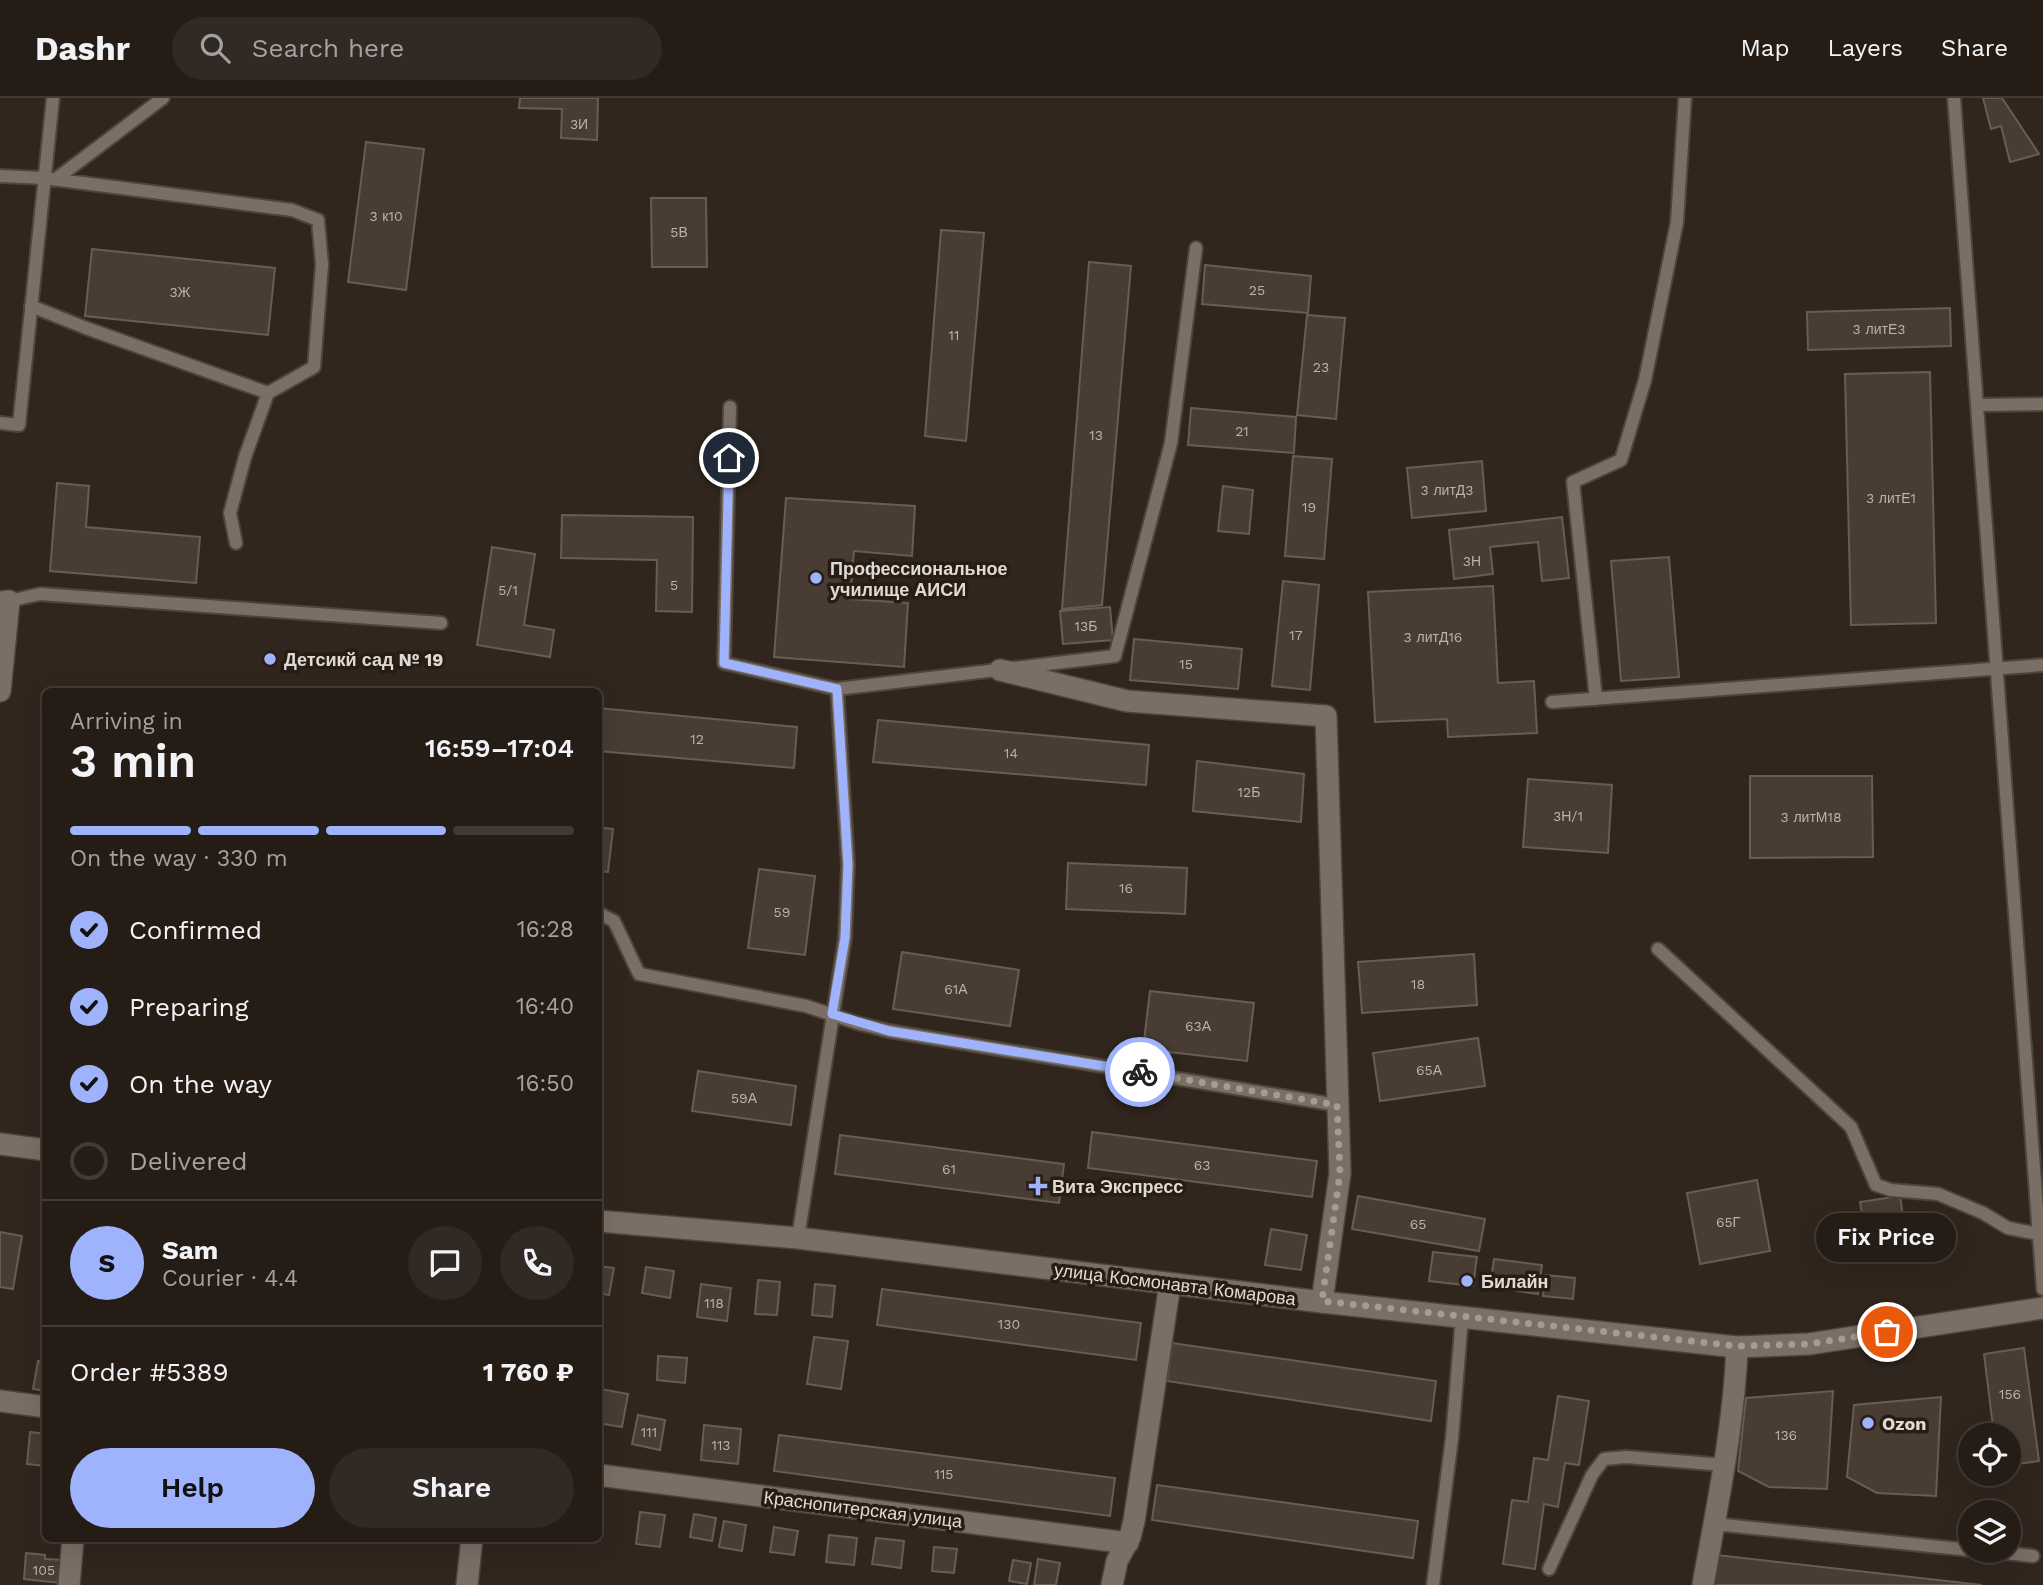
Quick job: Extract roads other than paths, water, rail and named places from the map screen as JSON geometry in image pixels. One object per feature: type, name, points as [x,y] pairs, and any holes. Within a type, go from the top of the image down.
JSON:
[{"type":"street","points":[[0,691],[5,602]]},
{"type":"street","points":[[1000,670],[1127,701],[1326,716],[1340,1173],[1322,1301]]},
{"type":"street","points":[[0,1144],[42,1149]]},
{"type":"street","name":"улица Космонавта Комарова","points":[[602,1221],[798,1238],[1322,1301],[1737,1346],[1809,1344],[2043,1308]]},
{"type":"street","points":[[1112,1585],[1117,1561],[1128,1543],[1138,1498],[1170,1283]]},
{"type":"street","points":[[1703,1585],[1725,1465],[1735,1392],[1737,1346]]},
{"type":"street","points":[[0,1401],[42,1406]]},
{"type":"street","name":"Краснопитерская улица","points":[[602,1476],[1128,1543]]},
{"type":"street","points":[[69,1585],[73,1542]]},
{"type":"street","points":[[467,1585],[472,1542]]},
{"type":"lane","points":[[0,424],[19,425],[31,306],[50,179],[52,98]]},
{"type":"lane","points":[[50,179],[163,98]]},
{"type":"lane","points":[[1596,699],[1573,482],[1621,460],[1645,380],[1677,222],[1685,98]]},
{"type":"lane","points":[[1954,98],[2043,1289]]},
{"type":"lane","points":[[0,176],[50,179],[292,210],[318,220],[322,265],[314,367],[268,393],[245,457],[230,513],[236,543]]},
{"type":"lane","points":[[730,407],[724,663],[837,689],[1115,656],[1171,443],[1196,248]]},
{"type":"lane","points":[[31,306],[268,393]]},
{"type":"lane","points":[[1977,405],[2043,404]]},
{"type":"lane","points":[[5,602],[40,594],[441,623]]},
{"type":"lane","points":[[1552,702],[2043,665]]},
{"type":"lane","points":[[798,1238],[845,938],[848,865],[837,689]]},
{"type":"lane","points":[[602,915],[614,921],[639,974],[785,1002],[889,1031],[1337,1105]]},
{"type":"lane","points":[[1658,949],[1851,1127],[1876,1185],[1891,1190],[1938,1194],[1983,1213],[2008,1228],[2039,1234]]},
{"type":"lane","points":[[1433,1585],[1452,1438],[1462,1317]]},
{"type":"lane","points":[[1549,1569],[1592,1475],[1604,1459],[1626,1457],[1725,1465]]},
{"type":"lane","points":[[1714,1524],[1958,1549]]},
{"type":"lane","points":[[2021,1555],[2033,1556]]},
{"type":"place","name":"Профессиональное училище АИСИ","points":[[816,578]]},
{"type":"place","name":"Детсикй сад № 19","points":[[270,659]]},
{"type":"place","name":"Вита Экспресс","points":[[1038,1186]]},
{"type":"place","name":"Билайн","points":[[1467,1281]]},
{"type":"place","name":"Fix Price","points":[[1887,1332]]},
{"type":"place","name":"Ozon","points":[[1868,1423]]}]
